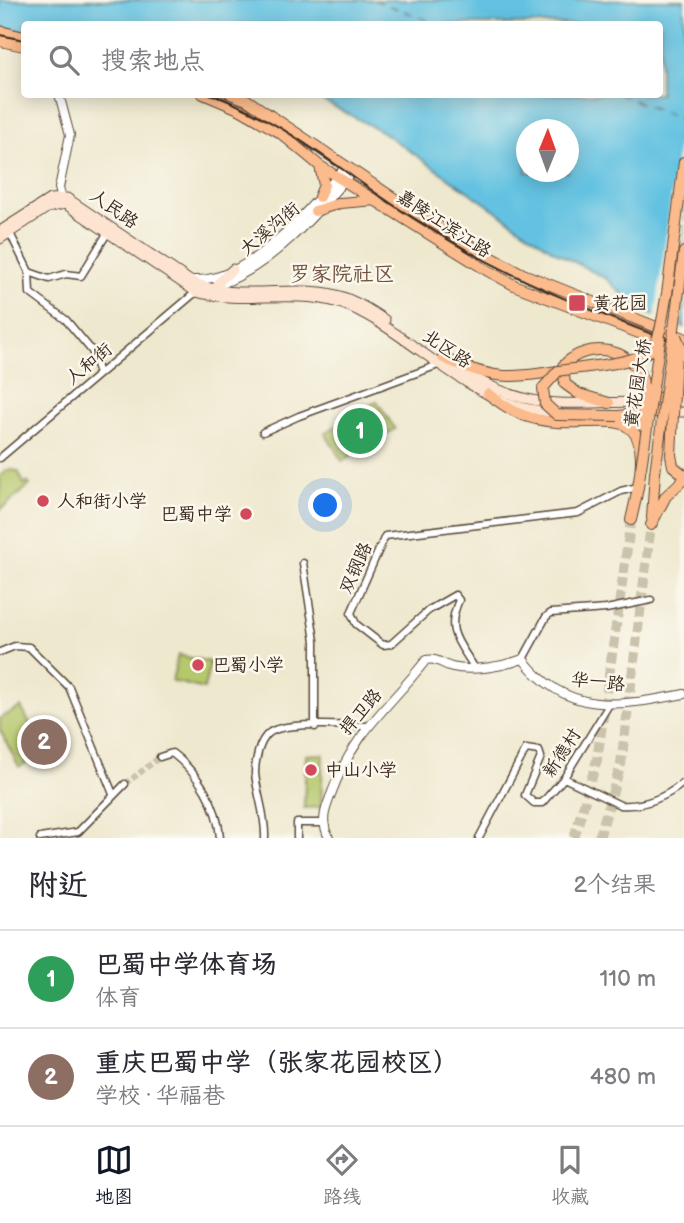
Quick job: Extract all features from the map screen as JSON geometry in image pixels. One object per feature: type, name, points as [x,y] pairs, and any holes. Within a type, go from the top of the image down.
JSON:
[{"type":"main road","points":[[0,31],[21,36]]},
{"type":"main road","points":[[0,41],[21,45]]},
{"type":"main road","name":"嘉陵江滨江路","points":[[212,98],[241,110],[279,132],[320,166],[457,253],[516,286],[684,352]]},
{"type":"main road","name":"嘉陵江滨江路","points":[[242,98],[404,205],[523,274],[684,338]]},
{"type":"main road","name":"黄花园大桥","points":[[631,520],[667,294],[684,162]]},
{"type":"main road","points":[[319,197],[324,184],[320,166]]},
{"type":"main road","name":"人民路","points":[[0,239],[5,230],[62,201],[189,280],[232,297]]},
{"type":"main road","points":[[316,211],[340,203],[379,201]]},
{"type":"main road","name":"人民路","points":[[109,230],[196,292]]},
{"type":"main road","name":"黄花园大桥","points":[[684,252],[655,474],[651,525],[666,496],[684,477]]},
{"type":"main road","points":[[214,288],[233,269]]},
{"type":"main road","name":"北区路","points":[[214,288],[340,296],[367,308],[488,394],[552,412],[684,412]]},
{"type":"main road","name":"北区路","points":[[196,292],[232,297],[311,299],[338,303],[394,331],[482,384],[517,398],[549,404],[638,402]]},
{"type":"main road","points":[[442,361],[503,378],[634,359],[648,352],[655,342],[667,294]]},
{"type":"main road","points":[[674,329],[677,344],[684,352]]},
{"type":"main road","points":[[674,329],[677,376],[671,455],[673,466],[684,477]]},
{"type":"main road","points":[[608,403],[572,390],[562,376],[563,366],[579,353],[611,352],[638,366],[644,387],[641,468]]},
{"type":"main road","points":[[558,371],[543,388],[545,404],[552,412],[567,417],[657,412]]},
{"type":"main road","points":[[488,394],[525,416],[559,423],[614,422],[629,427],[637,438],[641,452]]},
{"type":"main road","points":[[638,402],[683,396]]},
{"type":"street","points":[[60,98],[71,135],[59,183],[62,201]]},
{"type":"street","name":"大溪沟街","points":[[189,280],[209,279],[233,269],[273,243],[349,168]]},
{"type":"street","name":"大溪沟街","points":[[196,292],[214,288],[266,257],[316,211],[340,178]]},
{"type":"street","points":[[5,230],[29,272],[32,296],[66,320],[92,351],[99,374]]},
{"type":"street","points":[[29,272],[49,279],[66,274],[81,276],[109,230]]},
{"type":"street","name":"人和街","points":[[0,458],[196,292]]},
{"type":"street","points":[[263,432],[442,361]]},
{"type":"street","name":"双钢路","points":[[474,667],[453,632],[453,615],[459,600],[455,595],[429,610],[391,644],[383,645],[356,624],[351,613],[386,536],[578,513],[638,485]]},
{"type":"street","points":[[303,563],[315,641],[315,727]]},
{"type":"street","points":[[474,667],[503,665],[523,659],[546,617],[551,613],[606,609],[651,600]]},
{"type":"street","points":[[0,652],[15,646],[29,648],[69,687],[113,794]]},
{"type":"street","name":"捍卫路","points":[[322,823],[344,759],[367,726],[426,660],[436,659],[453,667],[474,667]]},
{"type":"street","name":"华一路","points":[[523,659],[539,680],[559,694],[610,703],[642,702],[684,694]]},
{"type":"street","name":"新德村","points":[[480,838],[489,815],[526,749],[539,751],[541,757],[525,789],[528,800],[542,803],[564,778],[610,703]]},
{"type":"street","points":[[265,838],[263,807],[255,772],[260,747],[269,733],[284,728],[367,726]]},
{"type":"street","points":[[160,757],[172,753],[185,763],[216,812],[220,838]]},
{"type":"street","points":[[564,778],[620,805],[630,806],[671,794],[684,782]]},
{"type":"street","points":[[40,838],[78,832],[125,784]]},
{"type":"street","points":[[297,838],[297,823],[322,823],[329,838]]},
{"type":"green space","points":[[377,401],[395,429],[342,461],[325,433]]},
{"type":"green space","points":[[7,470],[18,471],[24,484],[27,482],[30,485],[0,510],[0,476]]},
{"type":"green space","points":[[178,655],[210,662],[204,689],[172,681]]},
{"type":"green space","points":[[21,707],[45,753],[19,767],[0,730],[0,718]]},
{"type":"green space","points":[[323,754],[321,807],[304,808],[306,755]]},
{"type":"water","points":[[0,0],[684,0],[684,327],[635,307],[607,279],[557,253],[381,131],[318,98],[663,98],[663,21],[21,21],[21,32],[0,28]]},
{"type":"pier","points":[[684,99],[684,296],[680,329],[655,319]]},
{"type":"ferry route","points":[[374,0],[430,21]]},
{"type":"ferry route","points":[[628,98],[684,120]]},
{"type":"tunnel","points":[[574,838],[597,760],[631,520]]},
{"type":"tunnel","points":[[599,838],[621,764],[651,525]]},
{"type":"tunnel","points":[[125,784],[160,757]]},
{"type":"railway","points":[[0,35],[21,39]]},
{"type":"railway","points":[[220,98],[265,119],[318,152],[394,206],[482,259],[581,306],[684,346]]},
{"type":"place","name":"黄花园","points":[[577,303]]},
{"type":"place","name":"巴蜀中学体育场","points":[[360,431]]},
{"type":"place","name":"人和街小学","points":[[43,501]]},
{"type":"place","name":"巴蜀中学","points":[[246,514]]},
{"type":"place","name":"巴蜀小学","points":[[198,665]]},
{"type":"place","name":"重庆巴蜀中学（张家花园校区）","points":[[44,742]]},
{"type":"place","name":"中山小学","points":[[311,770]]},
{"type":"district","name":"罗家院社区","points":[[342,274]]}]
